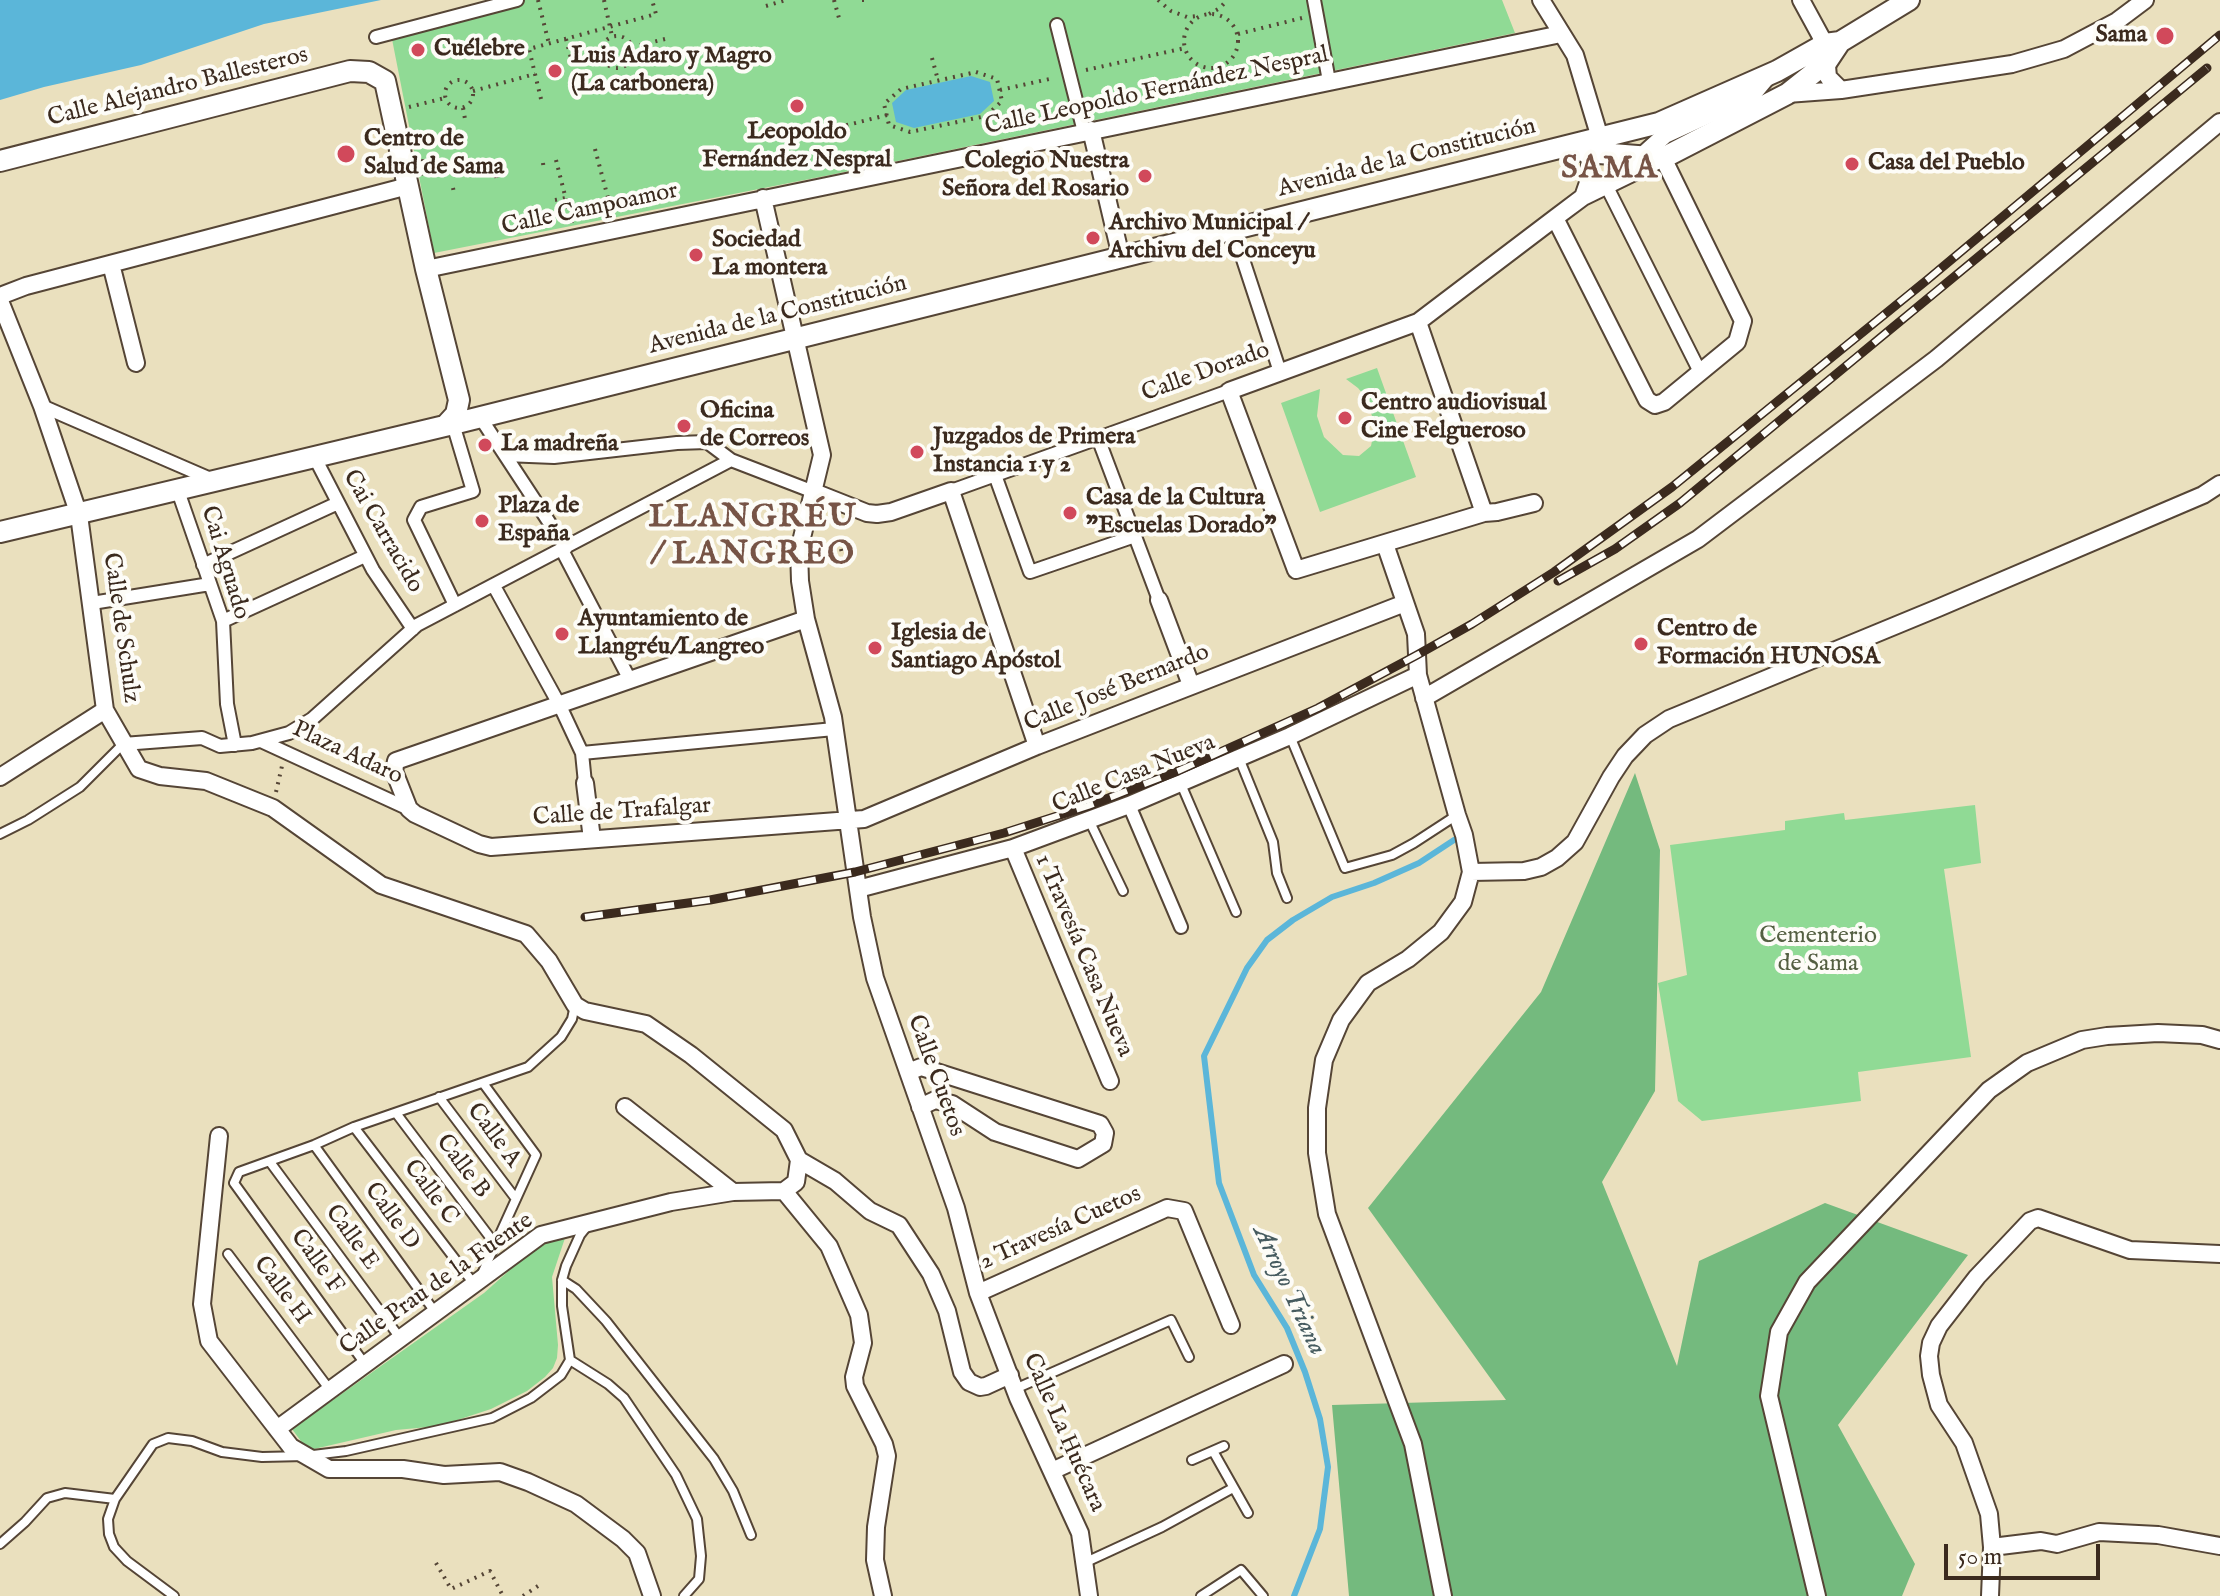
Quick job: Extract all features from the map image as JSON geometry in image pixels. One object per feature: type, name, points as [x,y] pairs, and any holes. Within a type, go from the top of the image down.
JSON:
[{"type":"street","points":[[376,37],[517,0]]},
{"type":"street","points":[[1314,0],[1329,81]]},
{"type":"street","points":[[1541,0],[1575,55],[1585,146],[1590,161],[1590,177],[1583,197]]},
{"type":"street","points":[[1801,0],[1830,50],[1828,77],[1841,90]]},
{"type":"street","points":[[1585,146],[1663,158],[1787,94],[1830,50],[1909,0]]},
{"type":"street","points":[[1787,94],[1841,90],[2012,64],[2064,49],[2117,21],[2145,0]]},
{"type":"street","points":[[1057,25],[1121,257]]},
{"type":"street","name":"Calle Leopoldo Fernández Nespral","points":[[762,193],[1088,131],[1561,34]]},
{"type":"street","name":"Avenida de la Constitución","points":[[0,532],[482,417],[1233,229],[1585,146],[1659,123],[1830,50]]},
{"type":"street","name":"Calle Alejandro Ballesteros","points":[[0,161],[350,71],[369,72],[385,81],[412,175]]},
{"type":"street","points":[[1700,372],[1613,182],[1665,135],[1752,95],[1769,75]]},
{"type":"street","points":[[1424,698],[1698,539],[1936,359],[2220,122]]},
{"type":"street","points":[[1555,218],[1647,400],[1655,405],[1664,402],[1737,342],[1743,321],[1663,158]]},
{"type":"street","name":"Calle Dorado","points":[[814,492],[867,513],[891,512],[1418,322],[1583,197],[1663,158]]},
{"type":"street","points":[[0,298],[26,286],[412,175],[426,269],[459,400],[456,414],[449,425],[473,491],[421,507],[414,520],[453,606]]},
{"type":"street","name":"Calle Campoamor","points":[[426,269],[762,193]]},
{"type":"street","name":"Calle Cuetos","points":[[762,193],[822,455],[799,550],[800,581],[806,619],[834,729],[875,978],[956,1208],[978,1293]]},
{"type":"street","points":[[1233,229],[1280,372]]},
{"type":"street","points":[[111,264],[136,363]]},
{"type":"street","name":"Calle de Schulz","points":[[0,298],[42,406],[79,515],[105,710],[123,744]]},
{"type":"street","points":[[1418,322],[1484,513]]},
{"type":"street","points":[[1229,391],[1296,570],[1484,513],[1534,503]]},
{"type":"street","points":[[459,400],[468,410],[482,417],[567,548],[630,680]]},
{"type":"street","points":[[42,406],[216,482]]},
{"type":"street","points":[[1098,438],[1191,685]]},
{"type":"street","points":[[505,455],[554,457],[707,442],[731,460],[814,492]]},
{"type":"street","name":"Cai Carracido","points":[[314,456],[365,556],[415,627]]},
{"type":"street","points":[[731,460],[415,627],[312,719],[289,733],[257,742],[220,746],[202,738],[123,744],[139,769],[160,776],[206,781],[273,808],[381,885],[526,934],[549,961],[575,1005],[585,1011],[646,1024],[691,1055],[784,1130],[799,1160],[835,1181],[870,1211],[899,1225],[931,1274],[947,1311],[962,1372],[969,1382],[980,1387],[1012,1382]]},
{"type":"street","points":[[995,475],[1030,572],[1135,536]]},
{"type":"street","points":[[1471,872],[1524,871],[1541,867],[1557,858],[1575,842],[1625,756],[1645,735],[1669,719],[2212,493],[2220,484]]},
{"type":"street","name":"Cai Aguado","points":[[178,491],[223,621],[227,704],[235,745]]},
{"type":"street","points":[[951,491],[1037,746]]},
{"type":"street","points":[[203,565],[338,503]]},
{"type":"street","points":[[1385,544],[1416,634],[1418,675],[1464,835],[1471,872],[1463,902],[1441,932],[1408,959],[1368,983],[1341,1020],[1324,1060],[1317,1108],[1317,1153],[1327,1214],[1413,1444],[1443,1596]]},
{"type":"street","points":[[223,621],[365,556]]},
{"type":"street","points":[[92,603],[210,584]]},
{"type":"street","points":[[494,586],[560,706],[582,753],[592,839]]},
{"type":"street","name":"Calle José Bernardo","points":[[848,821],[864,819],[1037,746],[1405,603]]},
{"type":"street","points":[[560,706],[806,619]]},
{"type":"street","name":"Calle Casa Nueva","points":[[857,881],[1013,848],[1181,784],[1418,675]]},
{"type":"street","name":"Plaza Adaro","points":[[409,809],[394,771],[396,761],[560,706]]},
{"type":"street","points":[[0,777],[105,710]]},
{"type":"street","points":[[582,753],[834,729]]},
{"type":"street","name":"Plaza Adaro","points":[[257,742],[409,809]]},
{"type":"street","points":[[1129,805],[1181,927]]},
{"type":"street","name":"Calle de Trafalgar","points":[[409,809],[491,847],[848,821]]},
{"type":"street","name":"1 Travesía Casa Nueva","points":[[1013,848],[1110,1081]]},
{"type":"street","points":[[1817,1596],[1769,1396],[1779,1332],[1807,1282],[1989,1090],[2027,1063],[2082,1040],[2107,1036],[2158,1033],[2202,1035],[2220,1040]]},
{"type":"street","points":[[908,1072],[921,1067],[1100,1124],[1105,1133],[1103,1144],[1078,1159],[995,1132],[952,1104],[935,1100],[920,1107]]},
{"type":"street","points":[[625,1107],[733,1192]]},
{"type":"street","points":[[219,1136],[202,1304],[209,1341],[291,1447],[329,1469],[403,1469],[444,1475],[500,1472],[528,1482],[576,1504],[623,1539],[637,1553],[652,1596]]},
{"type":"street","points":[[799,1160],[796,1182],[784,1191],[829,1246],[859,1315],[863,1343],[854,1377],[855,1386],[887,1456],[876,1527],[875,1560],[883,1596]]},
{"type":"street","name":"Calle Prau de la Fuente","points":[[277,1429],[541,1235],[671,1202],[733,1192],[784,1191]]},
{"type":"street","name":"2 Travesía Cuetos","points":[[978,1293],[1167,1208],[1184,1211],[1231,1325]]},
{"type":"street","points":[[1990,1596],[1992,1547],[1989,1514],[1964,1443],[1939,1405],[1931,1375],[1931,1343],[1939,1326],[1977,1277],[2030,1221],[2038,1218],[2130,1250],[2220,1254]]},
{"type":"street","name":"Calle La Ḥuécara","points":[[978,1293],[1012,1382],[1080,1533],[1089,1596]]},
{"type":"street","points":[[1052,1471],[1284,1364]]},
{"type":"street","points":[[1992,1547],[2041,1541],[2057,1544],[2099,1532],[2158,1535],[2220,1546]]},
{"type":"lane","points":[[1290,736],[1345,868],[1392,855],[1457,815]]},
{"type":"lane","points":[[0,834],[80,787],[123,744]]},
{"type":"lane","points":[[1239,758],[1273,842],[1277,873],[1287,898]]},
{"type":"lane","points":[[1181,784],[1236,912]]},
{"type":"lane","points":[[1089,820],[1123,891]]},
{"type":"lane","points":[[270,1162],[354,1127],[528,1067],[561,1037],[572,1019],[575,1005]]},
{"type":"lane","points":[[476,1283],[536,1155],[483,1083]]},
{"type":"lane","name":"Calle A","points":[[439,1097],[516,1199]]},
{"type":"lane","name":"Calle B","points":[[396,1113],[495,1244]]},
{"type":"lane","name":"Calle C","points":[[354,1127],[476,1283]]},
{"type":"lane","name":"Calle D","points":[[314,1145],[435,1312]]},
{"type":"lane","name":"Calle F","points":[[270,1162],[239,1172],[234,1183],[365,1364]]},
{"type":"lane","name":"Calle E","points":[[270,1162],[400,1338]]},
{"type":"lane","points":[[174,1596],[114,1547],[108,1519],[115,1499],[153,1444],[168,1438],[192,1441],[222,1452],[262,1457],[305,1456],[346,1451],[492,1418],[531,1398],[561,1375],[570,1360],[562,1306],[562,1280],[580,1235],[589,1224]]},
{"type":"lane","name":"Calle H","points":[[228,1254],[330,1390]]},
{"type":"lane","points":[[562,1280],[576,1289],[606,1321],[714,1459],[733,1491],[751,1535]]},
{"type":"lane","points":[[1012,1382],[1171,1320],[1189,1357]]},
{"type":"lane","points":[[570,1360],[624,1398],[676,1475],[697,1519],[701,1556],[699,1579],[684,1596]]},
{"type":"lane","points":[[1192,1460],[1224,1446]]},
{"type":"lane","points":[[1213,1451],[1248,1513]]},
{"type":"lane","points":[[1084,1563],[1162,1527],[1233,1488]]},
{"type":"lane","points":[[0,1544],[47,1498],[65,1493],[115,1499]]},
{"type":"lane","points":[[1201,1596],[1241,1570],[1263,1596]]},
{"type":"path","points":[[538,0],[549,44]]},
{"type":"path","points":[[604,0],[612,36]]},
{"type":"path","points":[[541,99],[529,49],[656,14],[652,0]]},
{"type":"path","points":[[766,6],[786,0]]},
{"type":"path","points":[[834,0],[839,18]]},
{"type":"path","points":[[1158,0],[1171,11],[1187,17],[1205,15],[1225,18],[1233,25],[1238,34],[1235,55],[1217,68],[1197,65],[1189,58],[1185,48],[1188,27],[1205,15],[1220,8],[1227,0]]},
{"type":"path","points":[[1238,34],[1316,15]]},
{"type":"path","points":[[612,36],[625,37],[632,47],[631,60],[621,67],[609,66],[601,56],[602,44],[612,36]]},
{"type":"path","points":[[566,39],[579,89]]},
{"type":"path","points":[[632,47],[665,39]]},
{"type":"path","points":[[1000,90],[1185,48]]},
{"type":"path","points":[[572,64],[601,56]]},
{"type":"path","points":[[932,58],[938,80]]},
{"type":"path","points":[[621,67],[623,76]]},
{"type":"path","points":[[976,72],[997,79],[1002,101],[986,116],[910,132],[889,125],[884,104],[901,89],[938,80],[976,72]]},
{"type":"path","points":[[473,91],[535,74]]},
{"type":"path","points":[[455,80],[467,82],[473,91],[472,102],[463,108],[452,107],[445,98],[447,87],[455,80]]},
{"type":"path","points":[[402,109],[445,98]]},
{"type":"path","points":[[463,108],[465,119]]},
{"type":"path","points":[[792,139],[887,115]]},
{"type":"path","points":[[595,149],[613,215]]},
{"type":"path","points":[[556,160],[572,224]]},
{"type":"path","points":[[543,163],[544,171]]},
{"type":"path","points":[[555,200],[566,198]]},
{"type":"path","points":[[841,549],[844,561]]},
{"type":"path","points":[[273,808],[285,752]]},
{"type":"path","points":[[436,1563],[451,1589],[490,1571],[503,1596]]},
{"type":"path","points":[[523,1596],[538,1586]]},
{"type":"green space","points":[[511,0],[1502,0],[1515,33],[830,175],[434,253],[391,34]]},
{"type":"green space","points":[[1377,368],[1416,477],[1320,512],[1281,403],[1320,389],[1317,416],[1324,437],[1343,455],[1359,456],[1371,446],[1373,419],[1366,398],[1346,379]]},
{"type":"green space","points":[[1635,773],[1660,850],[1655,1091],[1602,1182],[1677,1366],[1699,1261],[1825,1203],[1968,1255],[1838,1425],[1915,1564],[1902,1596],[1349,1596],[1332,1405],[1506,1400],[1368,1208],[1541,992]]},
{"type":"green space","name":"Cementerio de Sama","points":[[1975,805],[1981,863],[1944,869],[1971,1057],[1858,1072],[1861,1101],[1702,1121],[1678,1101],[1658,983],[1687,975],[1670,845],[1785,830],[1785,821],[1844,813],[1845,820]]},
{"type":"green space","points":[[559,1237],[565,1238],[552,1277],[557,1358],[545,1377],[527,1391],[491,1409],[439,1426],[396,1430],[314,1449],[306,1448],[292,1429],[484,1293],[530,1252]]},
{"type":"water","points":[[0,0],[381,0],[264,24],[141,65],[0,100]]},
{"type":"water","points":[[971,76],[990,82],[994,101],[980,114],[914,128],[896,122],[892,103],[906,90]]},
{"type":"waterway","name":"Arroyo Triana","points":[[1294,1596],[1320,1529],[1328,1467],[1320,1419],[1305,1372],[1287,1328],[1254,1275],[1219,1183],[1204,1056],[1247,968],[1267,940],[1332,897],[1419,863],[1454,840]]},
{"type":"railway","points":[[585,917],[710,900],[855,872],[1004,833],[1088,806],[1178,771],[1318,708],[1417,655],[1554,572],[1672,487],[1927,280],[2220,35]]},
{"type":"railway","points":[[1558,581],[1615,549],[1680,503],[2207,68]]},
{"type":"place","name":"Sama","points":[[2165,36]]},
{"type":"place","name":"Cuélebre","points":[[418,50]]},
{"type":"place","name":"Luis Adaro y Magro (La carbonera)","points":[[555,71]]},
{"type":"place","name":"Leopoldo Fernández Nespral","points":[[797,106]]},
{"type":"place","name":"Centro de Salud de Sama","points":[[346,154]]},
{"type":"place","name":"Casa del Pueblo","points":[[1852,164]]},
{"type":"place","name":"Colegio Nuestra Señora del Rosario","points":[[1145,176]]},
{"type":"place","name":"Archivo Municipal / Archivu del Conceyu","points":[[1093,238]]},
{"type":"place","name":"Sociedad La montera","points":[[696,255]]},
{"type":"place","name":"Centro audiovisual Cine Felgueroso","points":[[1345,418]]},
{"type":"place","name":"Oficina de Correos","points":[[684,426]]},
{"type":"place","name":"La madreña","points":[[485,445]]},
{"type":"place","name":"Juzgados de Primera Instancia 1 y 2","points":[[917,452]]},
{"type":"place","name":"Casa de la Cultura \"Escuelas Dorado\"","points":[[1070,513]]},
{"type":"place","name":"Plaza de España","points":[[482,521]]},
{"type":"place","name":"Ayuntamiento de Llangréu/Langreo","points":[[562,634]]},
{"type":"place","name":"Centro de Formación HUNOSA","points":[[1641,644]]},
{"type":"place","name":"Iglesia de Santiago Apóstol","points":[[875,648]]},
{"type":"district","name":"SAMA","points":[[1610,170]]},
{"type":"district","name":"LLANGRÉU / LANGREO","points":[[753,538]]}]
